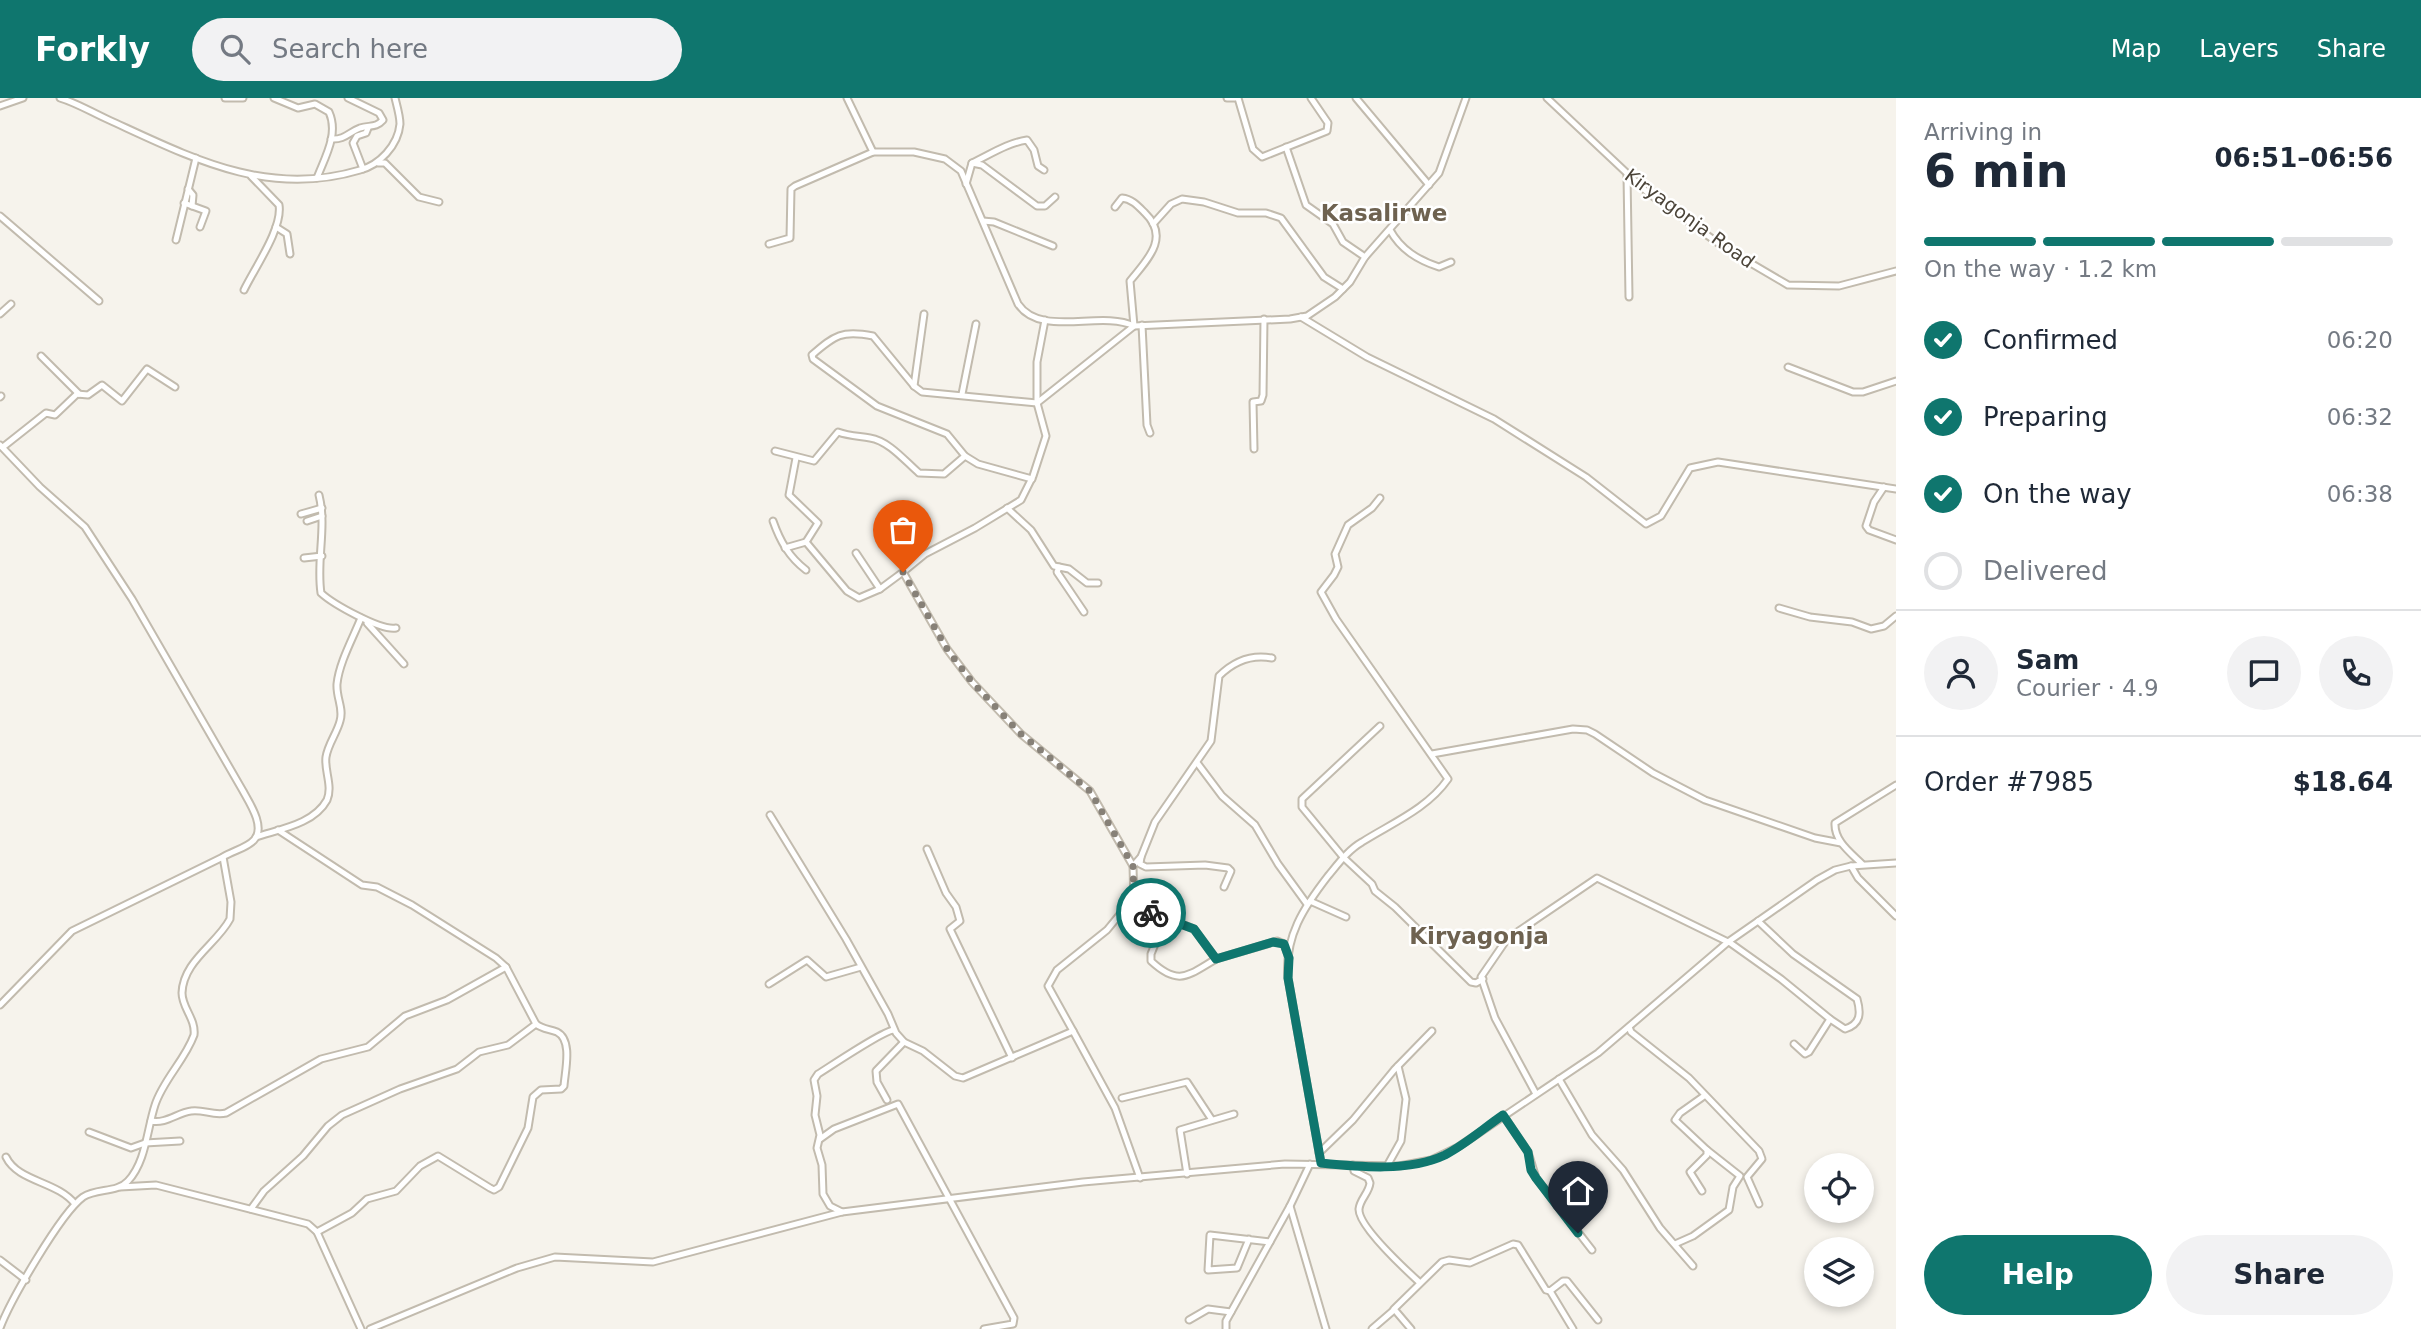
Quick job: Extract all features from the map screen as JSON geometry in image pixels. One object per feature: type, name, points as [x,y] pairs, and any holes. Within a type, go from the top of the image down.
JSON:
[{"type":"street","points":[[0,106],[23,98]]},
{"type":"street","points":[[60,98],[196,158],[251,176],[275,179],[317,178],[385,163],[419,197],[439,202]]},
{"type":"street","points":[[229,98],[243,98]]},
{"type":"street","points":[[274,98],[298,108],[315,104],[329,112],[334,124],[317,178]]},
{"type":"street","points":[[331,139],[341,140],[361,128],[379,124],[383,116],[348,98]]},
{"type":"street","points":[[378,163],[386,154],[400,124],[395,98]]},
{"type":"street","points":[[847,98],[873,152]]},
{"type":"street","points":[[1227,98],[1236,98],[1253,149],[1262,157],[1329,128],[1311,98]]},
{"type":"street","points":[[1356,98],[1429,185]]},
{"type":"street","points":[[769,243],[790,238],[791,189],[794,186],[873,152],[935,155],[958,167],[1018,304],[1031,318],[1121,321],[1134,326],[1301,317],[1335,297],[1343,289],[1365,257],[1429,185],[1443,166],[1466,98]]},
{"type":"street","name":"Kiryagonja Road","points":[[1547,98],[1599,144],[1627,175],[1725,248],[1788,285],[1839,286],[1896,271]]},
{"type":"street","points":[[363,169],[353,144],[357,136],[366,133],[368,128]]},
{"type":"street","points":[[965,187],[972,163],[1001,147],[1027,141],[1034,150],[1038,166],[1044,170]]},
{"type":"street","points":[[1286,147],[1306,205],[1333,224],[1343,242],[1365,257]]},
{"type":"street","points":[[176,240],[196,158]]},
{"type":"street","points":[[972,163],[982,165],[1037,206],[1045,206],[1055,197]]},
{"type":"street","points":[[1627,175],[1629,297]]},
{"type":"street","points":[[244,290],[276,227],[279,205],[251,176]]},
{"type":"street","points":[[188,188],[193,195],[192,206]]},
{"type":"street","points":[[1115,207],[1122,198],[1127,198],[1150,218],[1156,229],[1154,251],[1130,281],[1134,326]]},
{"type":"street","points":[[1153,224],[1171,204],[1182,199],[1204,202],[1238,213],[1266,212],[1281,218],[1324,277],[1343,289]]},
{"type":"street","points":[[184,203],[206,211],[200,227]]},
{"type":"street","points":[[0,216],[99,301]]},
{"type":"street","points":[[983,221],[994,222],[1053,246]]},
{"type":"street","points":[[276,227],[288,234],[290,254]]},
{"type":"street","points":[[1390,230],[1403,248],[1425,262],[1439,267],[1451,262]]},
{"type":"street","points":[[0,314],[11,304]]},
{"type":"street","points":[[914,386],[924,313]]},
{"type":"street","points":[[1301,317],[1367,357],[1391,367],[1442,396],[1476,408],[1586,477],[1646,524],[1661,516],[1690,468],[1718,462],[1896,489]]},
{"type":"street","points":[[1254,449],[1253,402],[1261,401],[1263,396],[1264,319]]},
{"type":"street","points":[[806,542],[819,561],[852,595],[859,598],[880,589],[925,554],[1021,500],[1046,436],[1037,403],[1037,362],[1045,320]]},
{"type":"street","points":[[962,394],[976,324]]},
{"type":"street","points":[[1142,325],[1147,425],[1150,433]]},
{"type":"street","points":[[1031,479],[978,464],[965,456],[947,434],[877,406],[813,359],[813,355],[835,335],[858,333],[873,336],[914,386],[922,391],[1037,403],[1134,326]]},
{"type":"street","points":[[41,356],[79,394],[88,395],[102,385],[122,401],[147,369],[175,387]]},
{"type":"street","points":[[1788,367],[1853,392],[1863,392],[1896,381]]},
{"type":"street","points":[[79,394],[55,415],[46,413],[1,446],[40,487],[80,522],[117,575],[243,790],[254,812],[256,837]]},
{"type":"street","points":[[775,451],[814,461],[838,432],[856,438],[871,438],[887,446],[919,473],[944,474],[965,456]]},
{"type":"street","points":[[785,548],[806,542],[818,523],[789,495],[796,458]]},
{"type":"street","points":[[1884,487],[1874,502],[1866,526],[1869,530],[1896,540]]},
{"type":"street","points":[[319,495],[322,508],[319,579],[321,593],[367,623],[404,664]]},
{"type":"street","points":[[1321,1163],[1288,978],[1289,958],[1297,921],[1343,858],[1359,843],[1412,814],[1447,782],[1448,776],[1336,619],[1321,592],[1338,567],[1335,554],[1348,525],[1380,499]]},
{"type":"street","points":[[301,514],[322,508]]},
{"type":"street","points":[[1007,508],[1031,530],[1043,552],[1059,567],[1069,569],[1087,583],[1098,583]]},
{"type":"street","points":[[307,521],[322,516]]},
{"type":"street","points":[[773,521],[785,548],[795,562],[806,570]]},
{"type":"street","points":[[856,553],[880,589]]},
{"type":"street","points":[[304,558],[322,556]]},
{"type":"street","points":[[1059,567],[1057,572],[1084,612]]},
{"type":"street","points":[[903,572],[957,664],[1021,734],[1090,791],[1133,866],[1133,902]]},
{"type":"street","points":[[1779,608],[1810,617],[1852,622],[1871,629],[1884,626],[1896,616]]},
{"type":"street","points":[[0,1005],[72,931],[223,857],[256,837],[310,817],[327,799],[329,787],[326,758],[341,718],[342,707],[337,695],[339,674],[360,618]]},
{"type":"street","points":[[367,623],[396,628]]},
{"type":"street","points":[[1224,887],[1230,871],[1228,868],[1205,865],[1146,867],[1140,864],[1141,857],[1156,822],[1198,764],[1214,730],[1216,684],[1219,676],[1242,659],[1261,656],[1272,658]]},
{"type":"street","points":[[1380,726],[1301,801],[1304,810],[1343,858],[1471,982],[1476,983],[1483,979]]},
{"type":"street","points":[[1432,754],[1573,729],[1587,730],[1653,773],[1704,800],[1815,838],[1841,843]]},
{"type":"street","points":[[1198,764],[1222,796],[1255,825],[1278,864],[1309,903],[1346,917]]},
{"type":"street","points":[[1863,864],[1841,843],[1835,832],[1835,823],[1896,785]]},
{"type":"street","points":[[771,815],[884,1006],[894,1030],[904,1042],[923,1051],[958,1078],[1073,1031]]},
{"type":"street","points":[[278,830],[362,885],[377,887],[412,905],[477,945],[506,967],[536,1024],[540,1028],[560,1033],[566,1042],[564,1086],[561,1089],[541,1090],[533,1097],[527,1128],[499,1187],[494,1190],[490,1188],[438,1156],[420,1166],[396,1191],[367,1199],[352,1213],[317,1232]]},
{"type":"street","points":[[927,849],[946,893],[956,906],[960,922],[950,929],[1012,1058]]},
{"type":"street","points":[[119,1187],[134,1173],[156,1102],[194,1035],[193,1023],[182,994],[187,975],[205,947],[230,919],[231,902],[223,857]]},
{"type":"street","points":[[1133,866],[1141,857]]},
{"type":"street","points":[[370,1329],[547,1258],[565,1256],[653,1262],[842,1212],[1083,1182],[1321,1163],[1387,1166],[1416,1163],[1445,1154],[1598,1053],[1728,942],[1817,880],[1835,870],[1851,866],[1896,863]]},
{"type":"street","points":[[1851,866],[1858,878],[1896,916]]},
{"type":"street","points":[[1536,1094],[1495,1018],[1482,974],[1507,939],[1597,878],[1728,942],[1845,1029],[1855,1025],[1859,1018],[1857,999],[1793,954],[1758,921]]},
{"type":"street","points":[[1133,902],[1130,902],[1107,930],[1057,970],[1048,986],[1115,1108],[1140,1178]]},
{"type":"street","points":[[1133,902],[1142,909],[1194,929],[1216,959]]},
{"type":"street","points":[[1160,932],[1151,961],[1171,976],[1179,978],[1216,959],[1277,941],[1284,944],[1289,958]]},
{"type":"street","points":[[769,984],[803,961],[810,961],[826,977],[861,967]]},
{"type":"street","points":[[151,1121],[163,1121],[191,1111],[214,1115],[226,1113],[321,1059],[368,1047],[405,1016],[447,1000],[506,967]]},
{"type":"street","points":[[1794,1044],[1805,1054],[1809,1052],[1830,1019]]},
{"type":"street","points":[[251,1209],[264,1191],[303,1156],[328,1126],[342,1115],[400,1089],[457,1069],[479,1052],[508,1045],[536,1024]]},
{"type":"street","points":[[1629,1027],[1631,1032],[1689,1078],[1761,1154],[1762,1159],[1747,1177],[1759,1204]]},
{"type":"street","points":[[842,1212],[830,1206],[823,1194],[822,1165],[817,1148],[820,1139],[815,1115],[815,1077],[884,1031],[894,1030]]},
{"type":"street","points":[[1319,1153],[1353,1120],[1398,1066],[1432,1031]]},
{"type":"street","points":[[887,1100],[875,1076],[904,1042]]},
{"type":"street","points":[[1387,1166],[1401,1141],[1406,1099],[1398,1066]]},
{"type":"street","points":[[1559,1079],[1592,1135],[1623,1170],[1652,1216],[1693,1266]]},
{"type":"street","points":[[1122,1098],[1187,1083],[1192,1086],[1212,1120]]},
{"type":"street","points":[[1675,1244],[1693,1236],[1728,1210],[1733,1187],[1740,1175],[1707,1150],[1675,1120],[1680,1113],[1704,1096]]},
{"type":"street","points":[[820,1139],[834,1129],[898,1104],[1014,1318],[1013,1324],[984,1329]]},
{"type":"street","points":[[1187,1174],[1178,1133],[1182,1128],[1234,1114]]},
{"type":"street","points":[[1503,1115],[1528,1152],[1531,1170],[1536,1178],[1592,1251]]},
{"type":"street","points":[[89,1132],[131,1148],[145,1143],[180,1141]]},
{"type":"street","points":[[1702,1191],[1690,1171],[1707,1155],[1707,1150]]},
{"type":"street","points":[[6,1157],[15,1168],[37,1181],[61,1190],[75,1204]]},
{"type":"street","points":[[1226,1329],[1231,1312],[1290,1206],[1310,1164]]},
{"type":"street","points":[[1353,1165],[1354,1171],[1368,1178],[1370,1183],[1360,1206],[1361,1218],[1374,1236],[1419,1282]]},
{"type":"street","points":[[0,1328],[3,1312],[26,1280],[61,1221],[75,1204],[95,1191],[156,1185],[301,1221],[317,1232],[361,1329]]},
{"type":"street","points":[[1290,1206],[1326,1329]]},
{"type":"street","points":[[1249,1239],[1237,1268],[1208,1270],[1209,1235],[1249,1239],[1270,1242]]},
{"type":"street","points":[[1372,1329],[1394,1310],[1419,1282],[1446,1260],[1470,1263],[1513,1244],[1518,1245],[1544,1289],[1550,1291],[1573,1329]]},
{"type":"street","points":[[0,1260],[26,1280]]},
{"type":"street","points":[[1550,1291],[1567,1281],[1598,1320]]},
{"type":"street","points":[[1189,1320],[1208,1310],[1231,1312]]},
{"type":"street","points":[[1394,1310],[1411,1329]]},
{"type":"way so far","points":[[903,572],[947,649],[972,682],[1021,734],[1090,791],[1133,866],[1134,905],[1151,913]]},
{"type":"district","name":"Kasalirwe","points":[[1384,213]]},
{"type":"district","name":"Kiryagonja","points":[[1479,936]]},
{"type":"route","points":[[1151,913],[1194,929],[1216,959],[1273,942],[1284,944],[1289,958],[1288,978],[1321,1163],[1399,1166],[1431,1160],[1458,1147],[1503,1115],[1528,1152],[1531,1170],[1536,1178],[1578,1233]]}]
